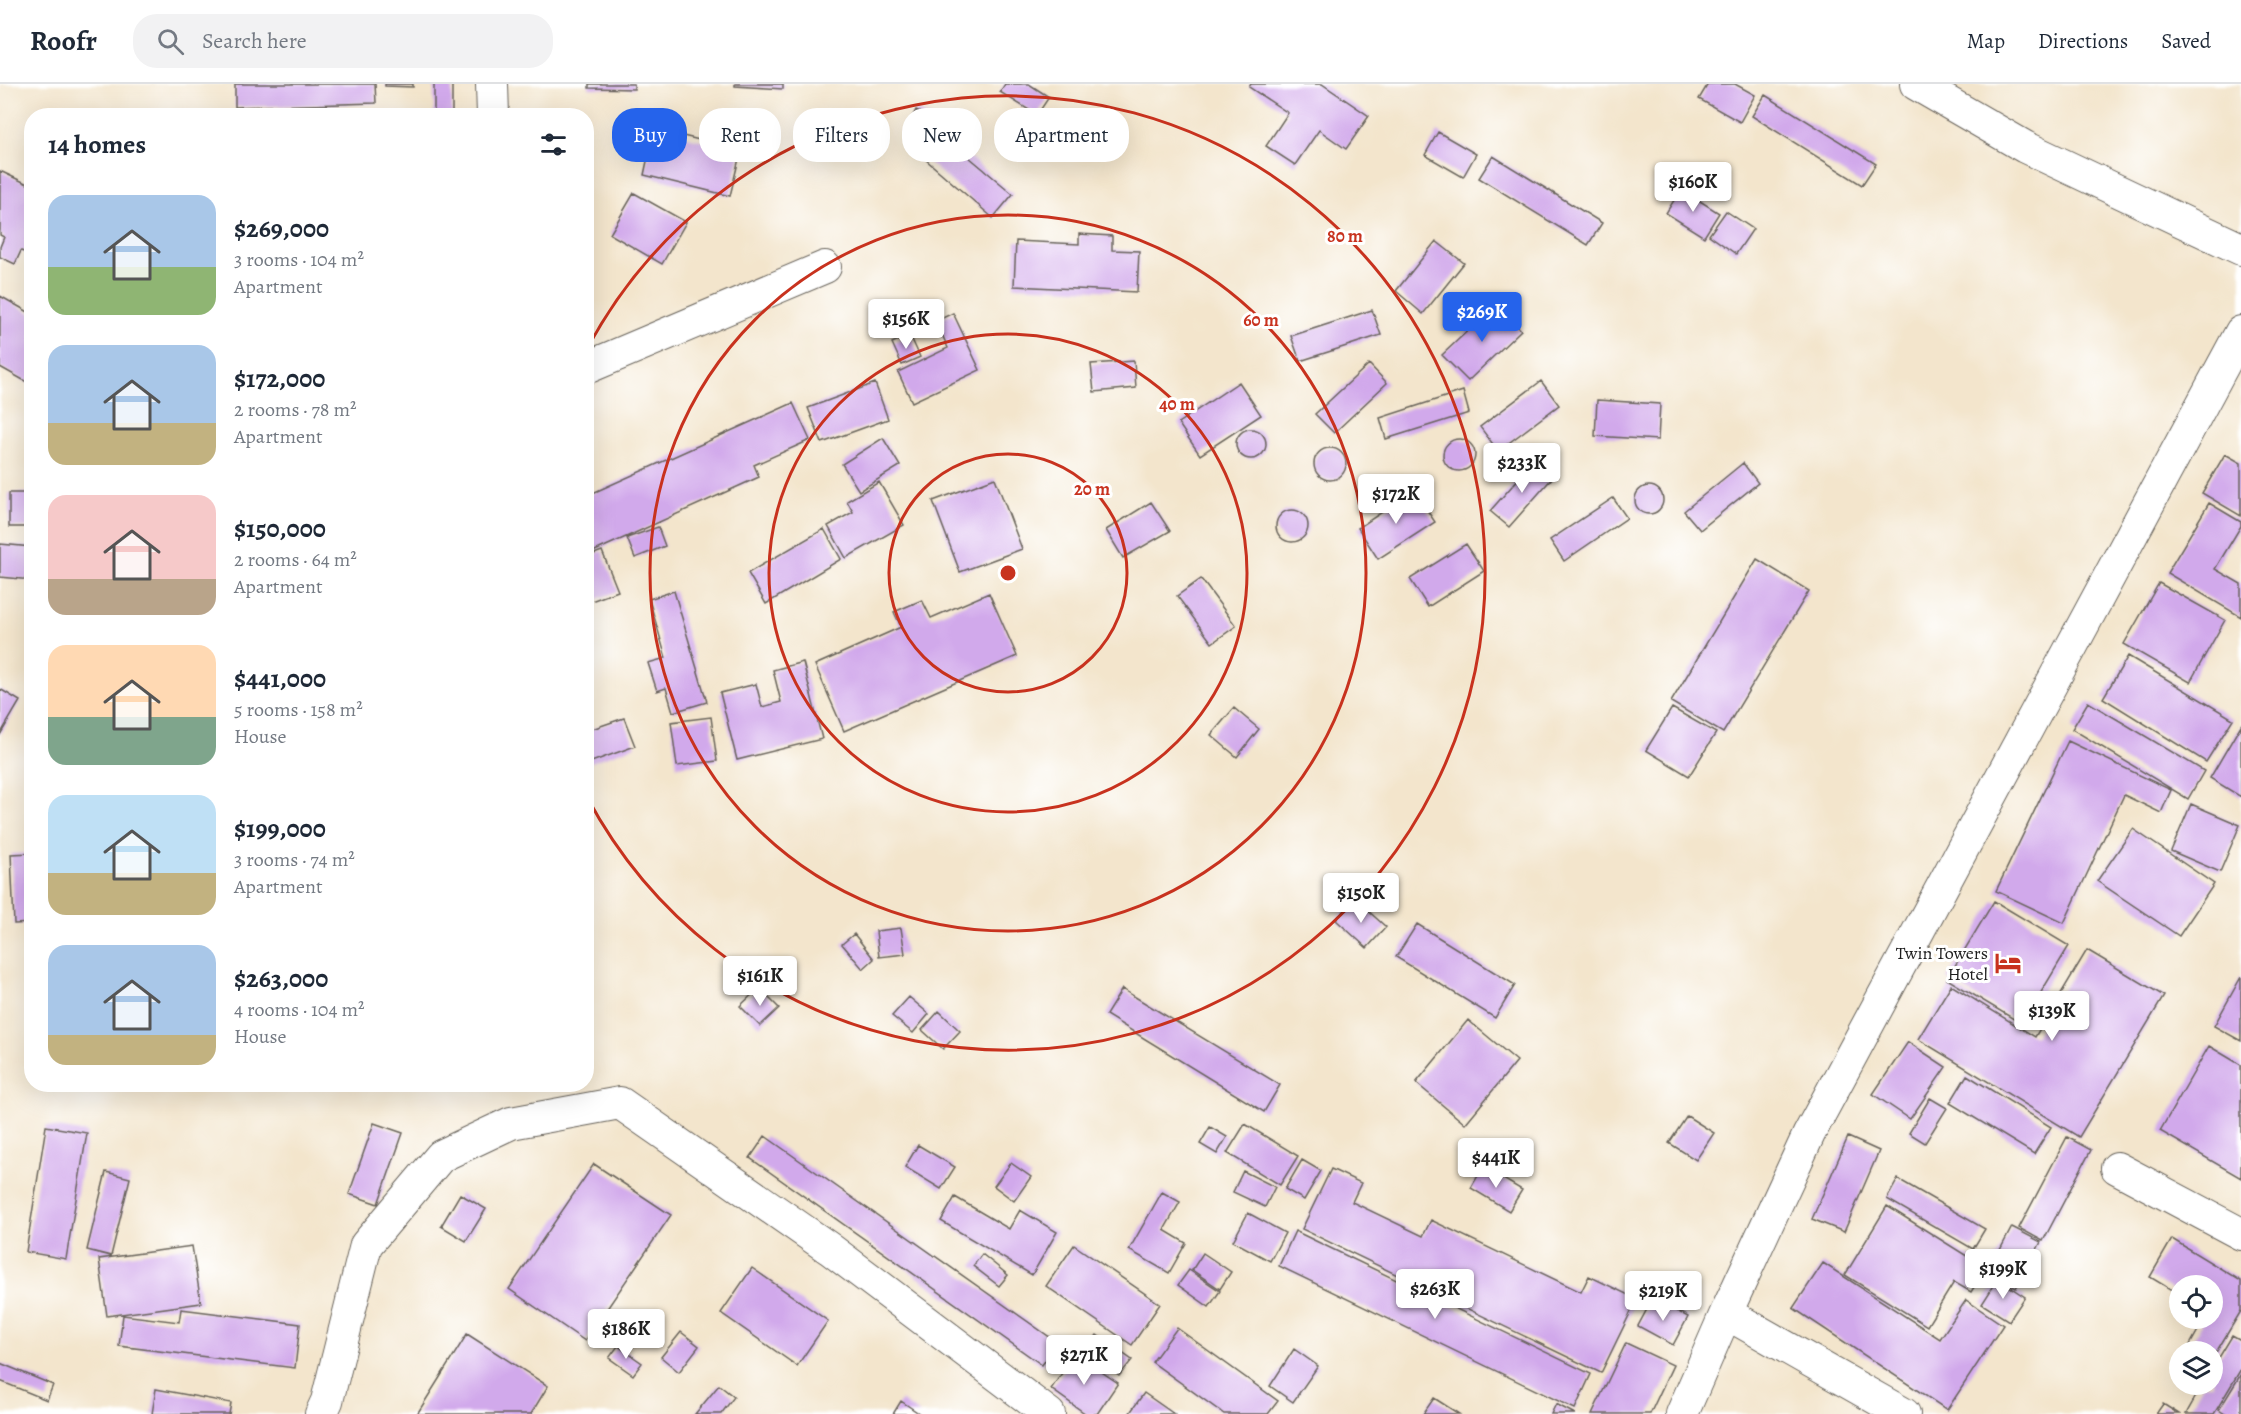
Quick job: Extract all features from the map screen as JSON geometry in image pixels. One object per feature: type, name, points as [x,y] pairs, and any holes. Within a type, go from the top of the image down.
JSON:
[{"type":"street","points":[[492,84],[493,108]]},
{"type":"street","points":[[1916,84],[2025,147],[2241,249]]},
{"type":"street","points":[[594,365],[825,267]]},
{"type":"street","points":[[1682,1414],[1809,1134],[2241,332]]},
{"type":"street","points":[[321,1414],[327,1401],[366,1245],[441,1156],[511,1123],[620,1103],[830,1249],[1049,1414]]},
{"type":"street","points":[[2116,1168],[2241,1234]]},
{"type":"street","points":[[1726,1313],[1904,1414]]},
{"type":"building","points":[[235,84],[375,84],[376,103],[235,107]]},
{"type":"building","points":[[385,84],[413,84],[413,87],[385,86]]},
{"type":"building","points":[[434,84],[452,84],[452,108],[434,108]]},
{"type":"building","points":[[589,84],[634,84],[634,89],[589,88]]},
{"type":"building","points":[[735,84],[783,84],[783,89],[735,86]]},
{"type":"building","points":[[1005,84],[1029,84],[1049,97],[1042,108],[1026,108],[1000,92]]},
{"type":"building","points":[[1251,84],[1322,84],[1369,116],[1346,149],[1319,130],[1295,165],[1266,146],[1288,113],[1249,87]]},
{"type":"building","points":[[1708,84],[1735,84],[1755,95],[1740,122],[1699,99]]},
{"type":"building","points":[[1765,95],[1876,164],[1862,185],[1752,116]]},
{"type":"building","points":[[1438,132],[1476,154],[1463,177],[1425,155]]},
{"type":"building","points":[[687,137],[699,140],[699,162],[738,162],[730,196],[644,175],[647,162],[687,162]]},
{"type":"building","points":[[1493,156],[1602,223],[1588,245],[1479,178]]},
{"type":"building","points":[[928,162],[975,162],[1013,194],[993,218]]},
{"type":"building","points":[[0,171],[24,182],[24,252],[21,251],[15,264],[0,257],[0,247],[4,237],[0,235]]},
{"type":"building","points":[[1681,189],[1719,213],[1704,237],[1666,213]]},
{"type":"building","points":[[634,193],[686,222],[662,264],[610,234]]},
{"type":"building","points":[[1726,211],[1753,229],[1736,254],[1709,235]]},
{"type":"building","points":[[1079,234],[1112,236],[1112,250],[1139,251],[1137,292],[1014,286],[1016,241],[1079,244]]},
{"type":"building","points":[[1436,241],[1464,263],[1423,314],[1396,291]]},
{"type":"building","points":[[0,296],[24,310],[24,380],[0,367]]},
{"type":"building","points":[[1496,304],[1521,330],[1468,381],[1442,355]]},
{"type":"building","points":[[1372,310],[1381,335],[1300,361],[1291,336]]},
{"type":"building","points":[[953,313],[980,370],[912,402],[898,372],[948,348],[936,321]]},
{"type":"building","points":[[910,335],[920,357],[902,365],[892,343]]},
{"type":"building","points":[[1134,361],[1136,388],[1094,392],[1091,364]]},
{"type":"building","points":[[1369,364],[1387,383],[1334,433],[1315,414]]},
{"type":"building","points":[[1541,381],[1559,405],[1498,451],[1480,427]]},
{"type":"building","points":[[1239,382],[1261,415],[1200,455],[1178,423]]},
{"type":"building","points":[[875,383],[888,419],[822,443],[808,408]]},
{"type":"building","points":[[1463,391],[1469,413],[1386,439],[1380,418]]},
{"type":"building","points":[[1597,400],[1660,404],[1658,440],[1595,436]]},
{"type":"building","points":[[793,403],[810,440],[754,465],[759,477],[594,551],[594,492]]},
{"type":"building","points":[[1251,429],[1262,433],[1266,444],[1262,455],[1251,459],[1240,455],[1236,444],[1240,433]]},
{"type":"building","points":[[883,438],[900,466],[859,491],[842,464]]},
{"type":"building","points":[[1459,439],[1471,443],[1475,455],[1471,467],[1459,471],[1447,467],[1443,455],[1447,443]]},
{"type":"building","points":[[1330,448],[1341,453],[1346,464],[1341,475],[1330,480],[1319,475],[1314,464],[1319,453]]},
{"type":"building","points":[[2225,454],[2241,463],[2241,516],[2202,493]]},
{"type":"building","points":[[1535,460],[1554,476],[1509,527],[1490,511]]},
{"type":"building","points":[[1743,463],[1758,483],[1700,530],[1684,511]]},
{"type":"building","points":[[995,478],[1022,549],[960,572],[933,501]]},
{"type":"building","points":[[879,482],[904,525],[846,558],[828,526],[853,512],[847,501]]},
{"type":"building","points":[[1649,486],[1659,490],[1663,500],[1659,510],[1649,514],[1639,510],[1635,500],[1639,490]]},
{"type":"building","points":[[1414,491],[1435,522],[1378,559],[1358,528]]},
{"type":"building","points":[[9,493],[24,493],[24,527],[9,527]]},
{"type":"building","points":[[1613,498],[1627,518],[1564,561],[1550,540]]},
{"type":"building","points":[[1151,502],[1170,531],[1123,558],[1106,530]]},
{"type":"building","points":[[2209,503],[2241,522],[2241,526],[2215,569],[2241,584],[2241,617],[2167,573]]},
{"type":"building","points":[[1292,510],[1303,515],[1308,526],[1303,537],[1292,542],[1281,537],[1276,526],[1281,515]]},
{"type":"building","points":[[658,527],[665,546],[635,558],[627,538]]},
{"type":"building","points":[[824,529],[841,559],[766,604],[748,573]]},
{"type":"building","points":[[0,544],[24,546],[24,579],[0,577]]},
{"type":"building","points":[[1466,544],[1484,571],[1428,607],[1410,579]]},
{"type":"building","points":[[602,551],[618,591],[594,600],[594,554]]},
{"type":"building","points":[[1757,559],[1809,591],[1723,733],[1671,702]]},
{"type":"building","points":[[1201,579],[1236,626],[1212,643],[1177,596]]},
{"type":"building","points":[[2159,583],[2225,620],[2190,682],[2124,644]]},
{"type":"building","points":[[674,591],[707,702],[673,712],[666,688],[657,691],[648,663],[666,658],[649,599]]},
{"type":"building","points":[[989,593],[1017,656],[844,731],[815,665],[901,627],[894,612],[922,600],[931,618]]},
{"type":"building","points":[[2128,656],[2233,719],[2206,762],[2103,698]]},
{"type":"building","points":[[803,662],[822,739],[737,760],[720,693],[756,684],[762,707],[781,702],[773,670]]},
{"type":"building","points":[[0,689],[20,701],[0,735]]},
{"type":"building","points":[[2088,702],[2204,771],[2188,799],[2072,729]]},
{"type":"building","points":[[1234,708],[1259,729],[1237,757],[1211,735]]},
{"type":"building","points":[[1672,708],[1716,733],[1689,776],[1646,750]]},
{"type":"building","points":[[711,717],[717,761],[677,766],[671,722]]},
{"type":"building","points":[[624,718],[635,746],[594,761],[594,728]]},
{"type":"building","points":[[2241,725],[2241,797],[2210,778]]},
{"type":"building","points":[[2068,741],[2171,790],[2161,813],[2124,795],[2064,923],[1996,891]]},
{"type":"building","points":[[2191,804],[2240,825],[2220,872],[2171,851]]},
{"type":"building","points":[[2133,829],[2214,884],[2179,936],[2097,881]]},
{"type":"building","points":[[24,853],[24,923],[14,924],[11,854]]},
{"type":"building","points":[[1355,899],[1386,927],[1367,948],[1336,920]]},
{"type":"building","name":"Twin Towers Hotel","points":[[1994,901],[2069,946],[2022,1024],[1947,979]]},
{"type":"building","points":[[1417,924],[1515,985],[1495,1018],[1396,957]]},
{"type":"building","points":[[901,928],[905,954],[879,957],[876,931]]},
{"type":"building","points":[[854,934],[874,959],[863,969],[842,944]]},
{"type":"building","points":[[2087,950],[2164,996],[2079,1137],[1918,1039],[1951,985],[2035,1037]]},
{"type":"building","points":[[2241,977],[2241,1041],[2214,1026]]},
{"type":"building","points":[[759,988],[779,1008],[760,1026],[740,1006]]},
{"type":"building","points":[[1122,989],[1280,1085],[1264,1112],[1106,1015]]},
{"type":"building","points":[[909,997],[929,1014],[913,1033],[892,1016]]},
{"type":"building","points":[[939,1011],[960,1031],[943,1049],[922,1030]]},
{"type":"building","points":[[1468,1020],[1517,1061],[1465,1124],[1416,1083]]},
{"type":"building","points":[[1908,1042],[1946,1067],[1910,1119],[1873,1094]]},
{"type":"building","points":[[2209,1046],[2241,1065],[2241,1178],[2160,1131]]},
{"type":"building","points":[[1967,1075],[2051,1127],[2034,1154],[1950,1103]]},
{"type":"building","points":[[1930,1098],[1947,1108],[1925,1143],[1909,1133]]},
{"type":"building","points":[[1687,1116],[1714,1133],[1696,1160],[1669,1143]]},
{"type":"building","points":[[374,1123],[403,1133],[378,1204],[349,1194]]},
{"type":"building","points":[[1245,1124],[1298,1156],[1280,1185],[1227,1153]]},
{"type":"building","points":[[46,1126],[87,1133],[66,1259],[26,1252]]},
{"type":"building","points":[[1210,1127],[1227,1137],[1217,1154],[1200,1144]]},
{"type":"building","points":[[765,1136],[1058,1343],[1042,1365],[750,1158]]},
{"type":"building","points":[[1848,1137],[1879,1151],[1844,1232],[1812,1219]]},
{"type":"building","points":[[2067,1137],[2091,1150],[2043,1241],[2019,1228]]},
{"type":"building","points":[[918,1145],[955,1167],[941,1189],[905,1167]]},
{"type":"building","points":[[1302,1160],[1321,1171],[1304,1200],[1285,1189]]},
{"type":"building","points":[[1011,1163],[1031,1177],[1014,1201],[994,1186]]},
{"type":"building","points":[[594,1164],[671,1215],[585,1341],[509,1289]]},
{"type":"building","points":[[1483,1167],[1522,1190],[1509,1211],[1471,1188]]},
{"type":"building","points":[[1331,1169],[1361,1183],[1352,1202],[1423,1236],[1431,1220],[1581,1292],[1589,1276],[1637,1299],[1601,1373],[1302,1229]]},
{"type":"building","points":[[1243,1171],[1275,1187],[1265,1207],[1233,1192]]},
{"type":"building","points":[[106,1172],[130,1178],[111,1256],[87,1250]]},
{"type":"building","points":[[1898,1179],[1985,1229],[1973,1249],[1887,1199]]},
{"type":"building","points":[[1162,1192],[1180,1202],[1164,1230],[1186,1243],[1169,1273],[1129,1250]]},
{"type":"building","points":[[460,1194],[486,1209],[466,1241],[441,1226]]},
{"type":"building","points":[[955,1197],[1009,1229],[1020,1210],[1057,1232],[1032,1275],[941,1221]]},
{"type":"building","points":[[1887,1206],[1986,1268],[1971,1292],[1954,1282],[1927,1326],[1845,1275]]},
{"type":"building","points":[[1248,1213],[1285,1233],[1270,1261],[1233,1241]]},
{"type":"building","points":[[2012,1227],[2041,1242],[2016,1288],[1988,1273]]},
{"type":"building","points":[[1295,1231],[1591,1374],[1575,1409],[1279,1266]]},
{"type":"building","points":[[2172,1239],[2241,1281],[2241,1311],[2223,1341],[2192,1341],[2199,1329],[2223,1329],[2223,1275],[2169,1275],[2169,1288],[2150,1277]]},
{"type":"building","points":[[1074,1245],[1160,1304],[1132,1345],[1046,1286]]},
{"type":"building","points":[[192,1246],[201,1303],[107,1316],[99,1259]]},
{"type":"building","points":[[1203,1253],[1231,1272],[1220,1289],[1192,1270]]},
{"type":"building","points":[[982,1254],[1008,1275],[999,1286],[973,1266]]},
{"type":"building","points":[[1823,1263],[1940,1339],[1966,1300],[2003,1325],[1947,1410],[1793,1308]]},
{"type":"building","points":[[752,1268],[828,1321],[797,1366],[721,1313]]},
{"type":"building","points":[[1189,1270],[1220,1291],[1209,1307],[1178,1285]]},
{"type":"building","points":[[1998,1279],[2025,1297],[2009,1321],[1982,1304]]},
{"type":"building","points":[[1653,1298],[1688,1317],[1673,1345],[1638,1326]]},
{"type":"building","points":[[181,1309],[300,1324],[295,1368],[119,1346],[123,1315],[179,1322]]},
{"type":"building","points":[[1177,1328],[1278,1401],[1268,1414],[1224,1414],[1152,1362]]},
{"type":"building","points":[[681,1332],[699,1346],[679,1372],[661,1357]]},
{"type":"building","points":[[467,1334],[548,1386],[531,1414],[417,1414]]},
{"type":"building","points":[[1097,1335],[1132,1360],[1119,1376],[1085,1352]]},
{"type":"building","points":[[2232,1336],[2241,1341],[2241,1369],[2214,1414],[2186,1414],[2197,1395],[2223,1395],[2223,1351]]},
{"type":"building","points":[[1626,1343],[1673,1365],[1650,1414],[1592,1414]]},
{"type":"building","points":[[618,1346],[642,1363],[633,1375],[609,1358]]},
{"type":"building","points":[[1294,1349],[1318,1366],[1293,1402],[1270,1386]]},
{"type":"building","points":[[1075,1354],[1118,1383],[1097,1414],[1086,1414],[1051,1389]]},
{"type":"building","points":[[0,1363],[53,1385],[47,1400],[0,1381]]},
{"type":"building","points":[[2241,1374],[2241,1414],[2225,1414],[2219,1410]]},
{"type":"building","points":[[719,1385],[734,1397],[721,1414],[695,1414]]},
{"type":"building","points":[[156,1389],[231,1403],[229,1414],[152,1414]]},
{"type":"building","points":[[1144,1393],[1174,1414],[1129,1414]]},
{"type":"building","points":[[1434,1398],[1459,1414],[1423,1414]]},
{"type":"building","points":[[901,1401],[920,1414],[893,1414]]},
{"type":"building","points":[[1556,1404],[1575,1414],[1551,1414]]},
{"type":"building","points":[[2163,1404],[2179,1414],[2156,1414]]},
{"type":"place","name":"Twin Towers Hotel","points":[[2008,963]]}]
